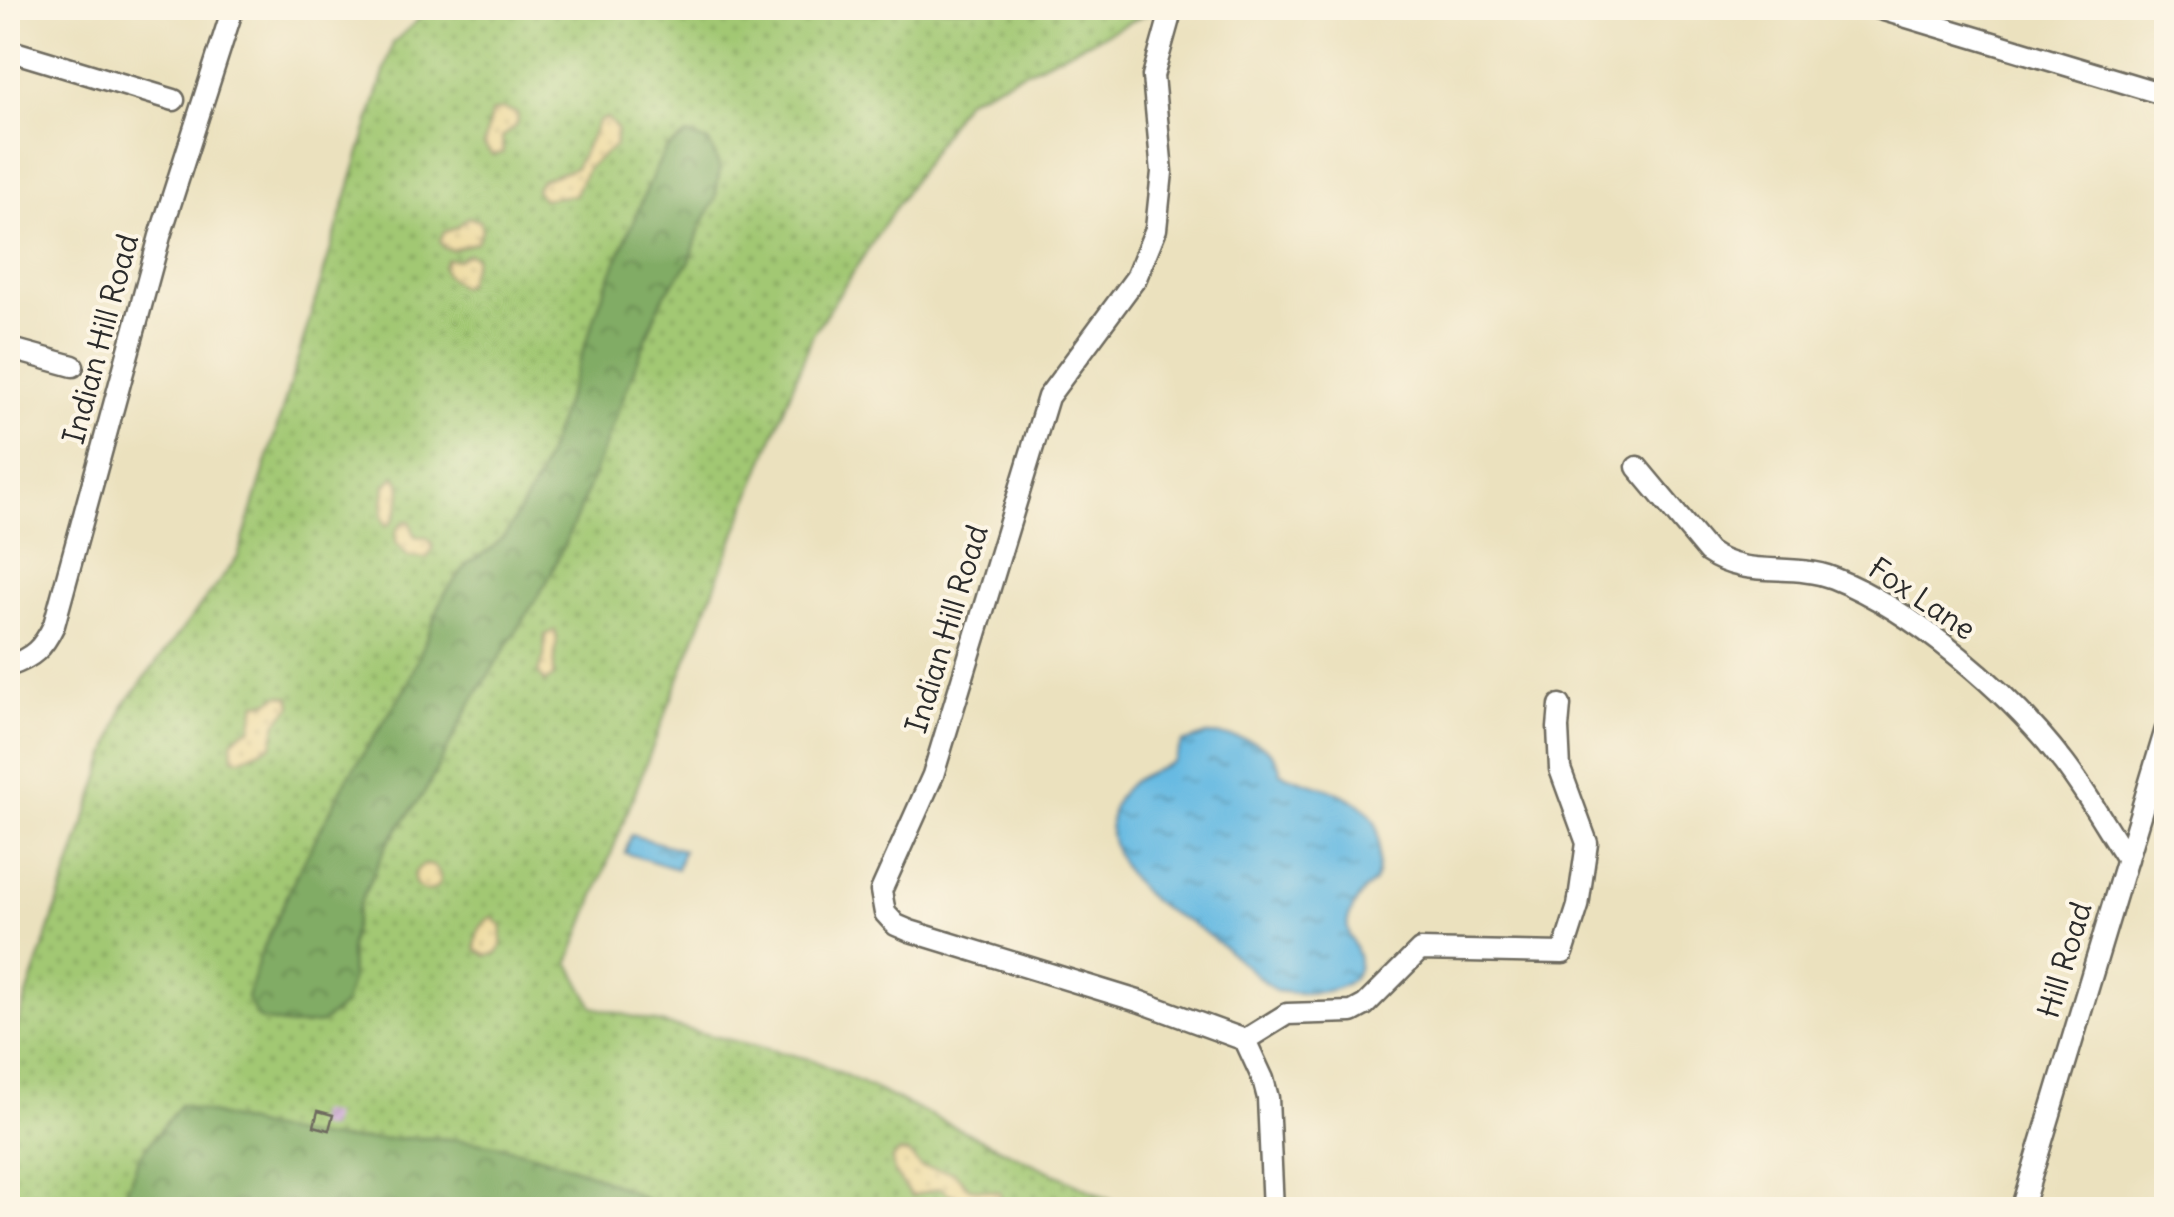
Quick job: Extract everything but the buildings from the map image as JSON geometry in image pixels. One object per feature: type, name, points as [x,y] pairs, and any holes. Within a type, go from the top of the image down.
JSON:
[{"type":"street","name":"Indian Hill Road","points":[[8,666],[24,661],[44,647],[54,624],[160,236],[233,8]]},
{"type":"street","name":"Indian Hill Road","points":[[1172,8],[1154,76],[1161,203],[1148,255],[1136,278],[1048,397],[933,775],[886,876],[882,902],[885,913],[896,925],[910,931],[1138,1001],[1245,1040]]},
{"type":"street","points":[[1877,8],[2166,95]]},
{"type":"street","points":[[8,50],[174,100]]},
{"type":"street","points":[[8,348],[73,366]]},
{"type":"street","name":"Fox Lane","points":[[1636,467],[1708,552],[1721,561],[1738,568],[1802,570],[1829,577],[1861,591],[1960,659],[2011,703],[2046,742],[2127,859]]},
{"type":"street","points":[[1274,1210],[1268,1098],[1245,1040],[1288,1014],[1352,1012],[1365,1005],[1420,950],[1563,952],[1578,906],[1586,843],[1560,770],[1560,705]]},
{"type":"street","name":"Hill Road","points":[[2021,1210],[2162,756],[2166,729]]},
{"type":"green space","points":[[431,8],[1160,8],[965,100],[813,334],[569,962],[593,1007],[813,1060],[1129,1209],[8,1210],[8,1053],[124,705],[238,557],[393,43]]},
{"type":"green space","points":[[687,135],[709,142],[720,168],[715,200],[701,225],[690,261],[665,294],[654,318],[578,514],[548,580],[471,703],[426,790],[387,844],[359,905],[350,945],[351,980],[344,1005],[321,1023],[291,1026],[259,1019],[247,998],[260,956],[296,876],[347,779],[407,686],[444,595],[468,563],[506,534],[538,479],[604,291],[654,172],[666,149]]},
{"type":"green space","points":[[180,1105],[305,1136],[350,1140],[431,1138],[492,1144],[580,1170],[664,1209],[120,1209],[139,1157]]},
{"type":"sand","points":[[502,109],[517,113],[518,122],[502,137],[503,153],[492,155],[484,145],[492,112]]},
{"type":"sand","points":[[607,118],[617,129],[615,146],[588,167],[574,195],[542,199],[536,189],[541,180],[575,168],[599,121]]},
{"type":"sand","points":[[468,217],[480,221],[482,230],[477,242],[452,250],[444,248],[440,241],[444,232]]},
{"type":"sand","points":[[469,254],[475,257],[474,263],[466,285],[460,287],[445,274],[443,266],[447,259],[457,260]]},
{"type":"sand","points":[[394,477],[400,482],[400,499],[387,526],[382,517],[385,486]]},
{"type":"sand","points":[[410,521],[415,537],[427,538],[432,543],[427,558],[408,556],[396,542],[396,531],[403,522]]},
{"type":"sand","points":[[555,630],[553,677],[544,682],[538,672],[544,657],[545,635]]},
{"type":"sand","points":[[280,695],[290,697],[292,706],[277,722],[272,745],[240,759],[233,758],[232,741],[251,729],[256,703]]},
{"type":"sand","points":[[427,865],[437,868],[437,888],[427,891],[417,888],[414,878],[417,868]]},
{"type":"sand","points":[[492,917],[502,926],[501,946],[498,953],[487,956],[476,950],[476,940],[481,926]]},
{"type":"sand","points":[[899,1152],[908,1153],[921,1167],[954,1172],[969,1188],[1000,1192],[1001,1206],[979,1206],[940,1188],[912,1196],[894,1173],[892,1160]]},
{"type":"water","points":[[1207,735],[1241,738],[1262,746],[1271,752],[1281,773],[1344,795],[1374,820],[1377,875],[1349,917],[1358,968],[1349,982],[1340,987],[1307,993],[1276,991],[1204,932],[1158,905],[1135,882],[1117,854],[1110,823],[1122,792],[1140,777],[1174,761],[1182,743]]},
{"type":"water","points":[[631,835],[683,850],[677,869],[625,853]]}]
